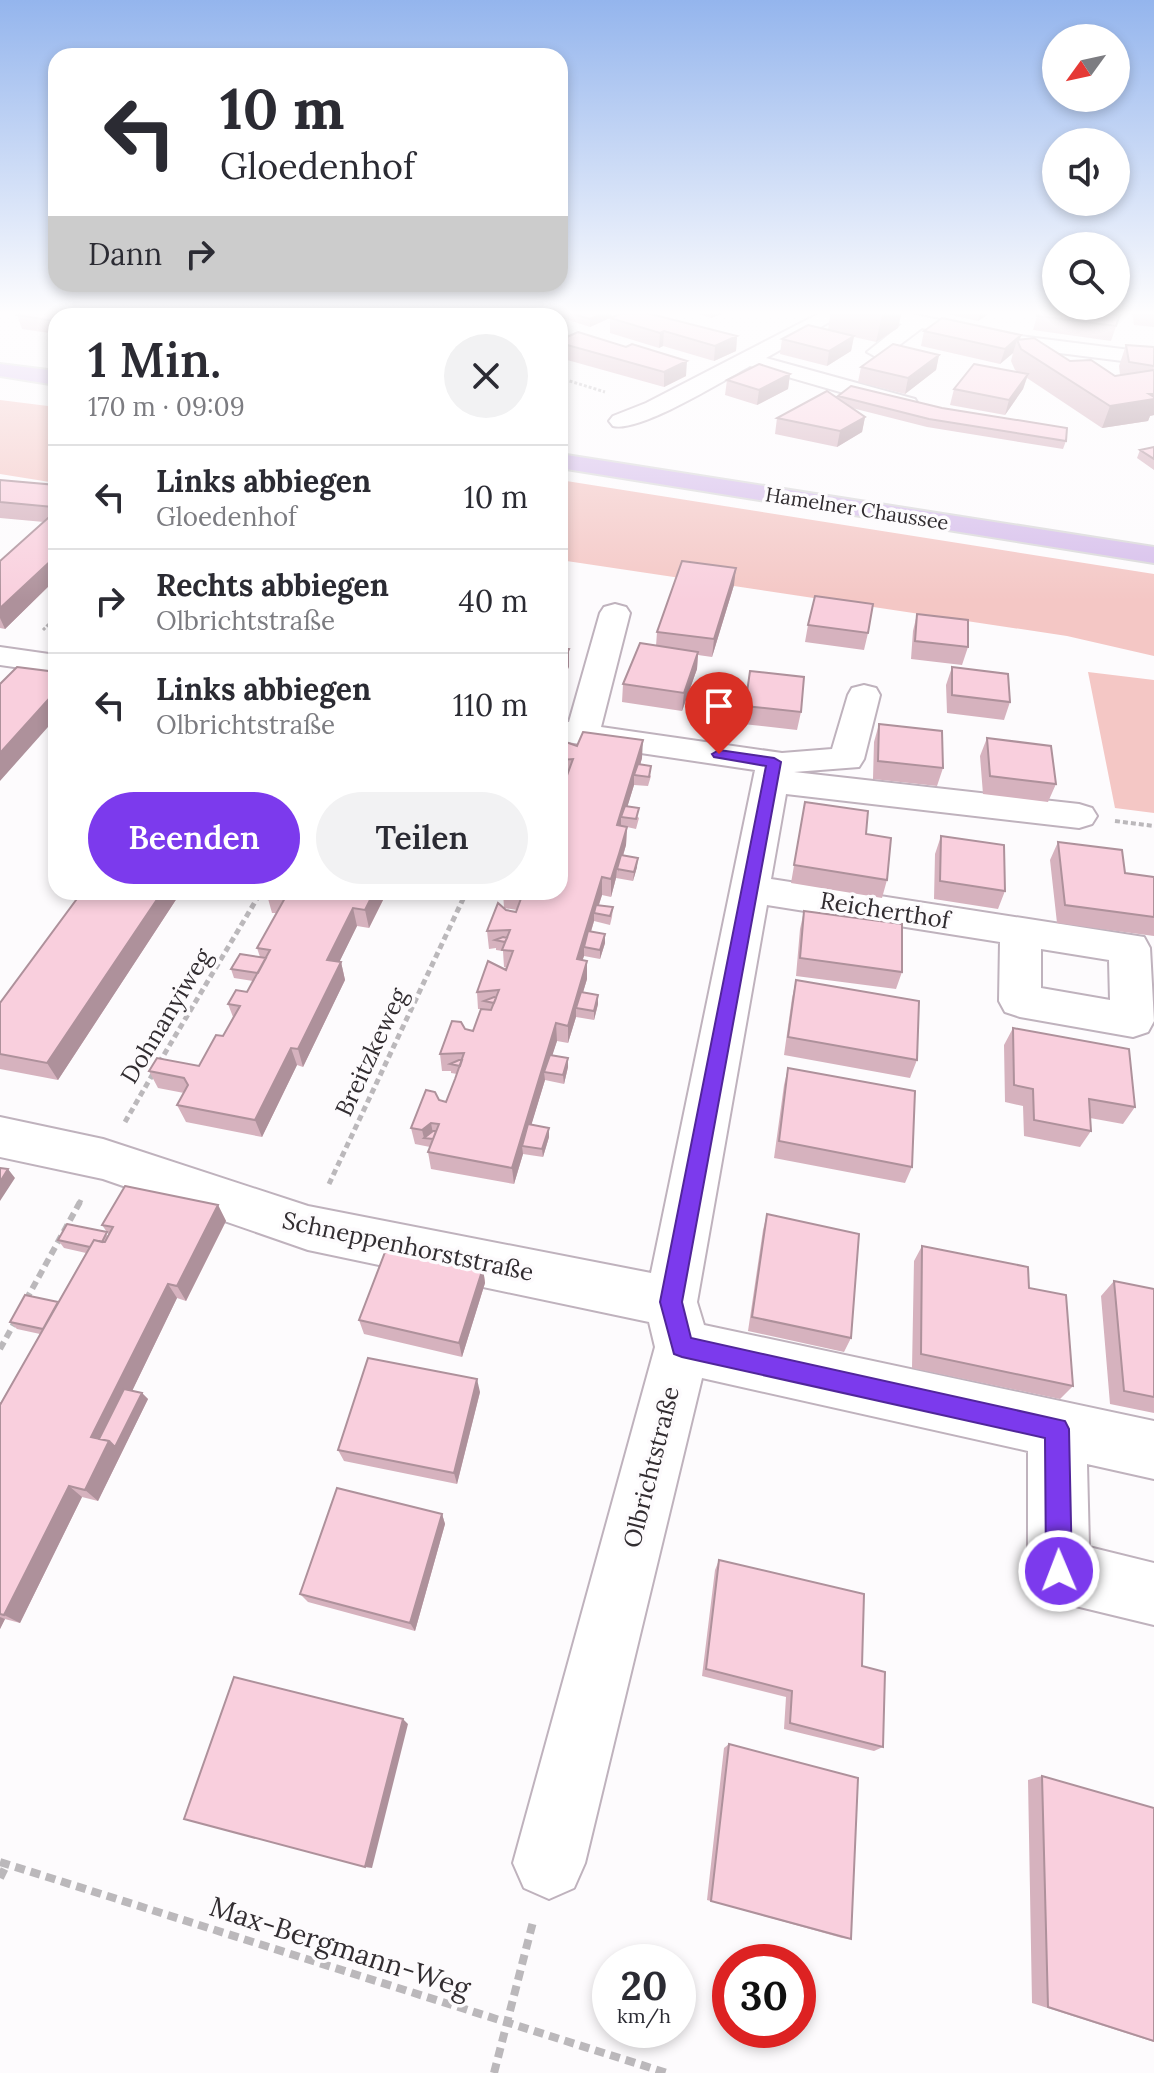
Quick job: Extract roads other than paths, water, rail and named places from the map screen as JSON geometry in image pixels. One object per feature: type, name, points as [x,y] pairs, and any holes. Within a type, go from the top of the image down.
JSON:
[{"type":"main road","name":"Hamelner Chaussee","points":[[568,462],[1154,555]]},
{"type":"street","points":[[621,421],[648,408]]},
{"type":"street","points":[[925,408],[930,409]]},
{"type":"street","points":[[615,613],[571,733],[773,772],[1079,816]]},
{"type":"street","points":[[0,656],[48,663]]},
{"type":"street","points":[[773,772],[847,759],[864,695]]},
{"type":"street","name":"Olbrichtstraße","points":[[549,1863],[676,1324],[750,889],[773,772]]},
{"type":"street","name":"Reicherthof","points":[[750,889],[1021,931]]},
{"type":"street","name":"Schneppenhorststraße","points":[[0,1137],[103,1159],[308,1228],[676,1324],[1057,1429],[1154,1450]]},
{"type":"street","points":[[1057,1429],[1059,1571],[1154,1594]]}]
